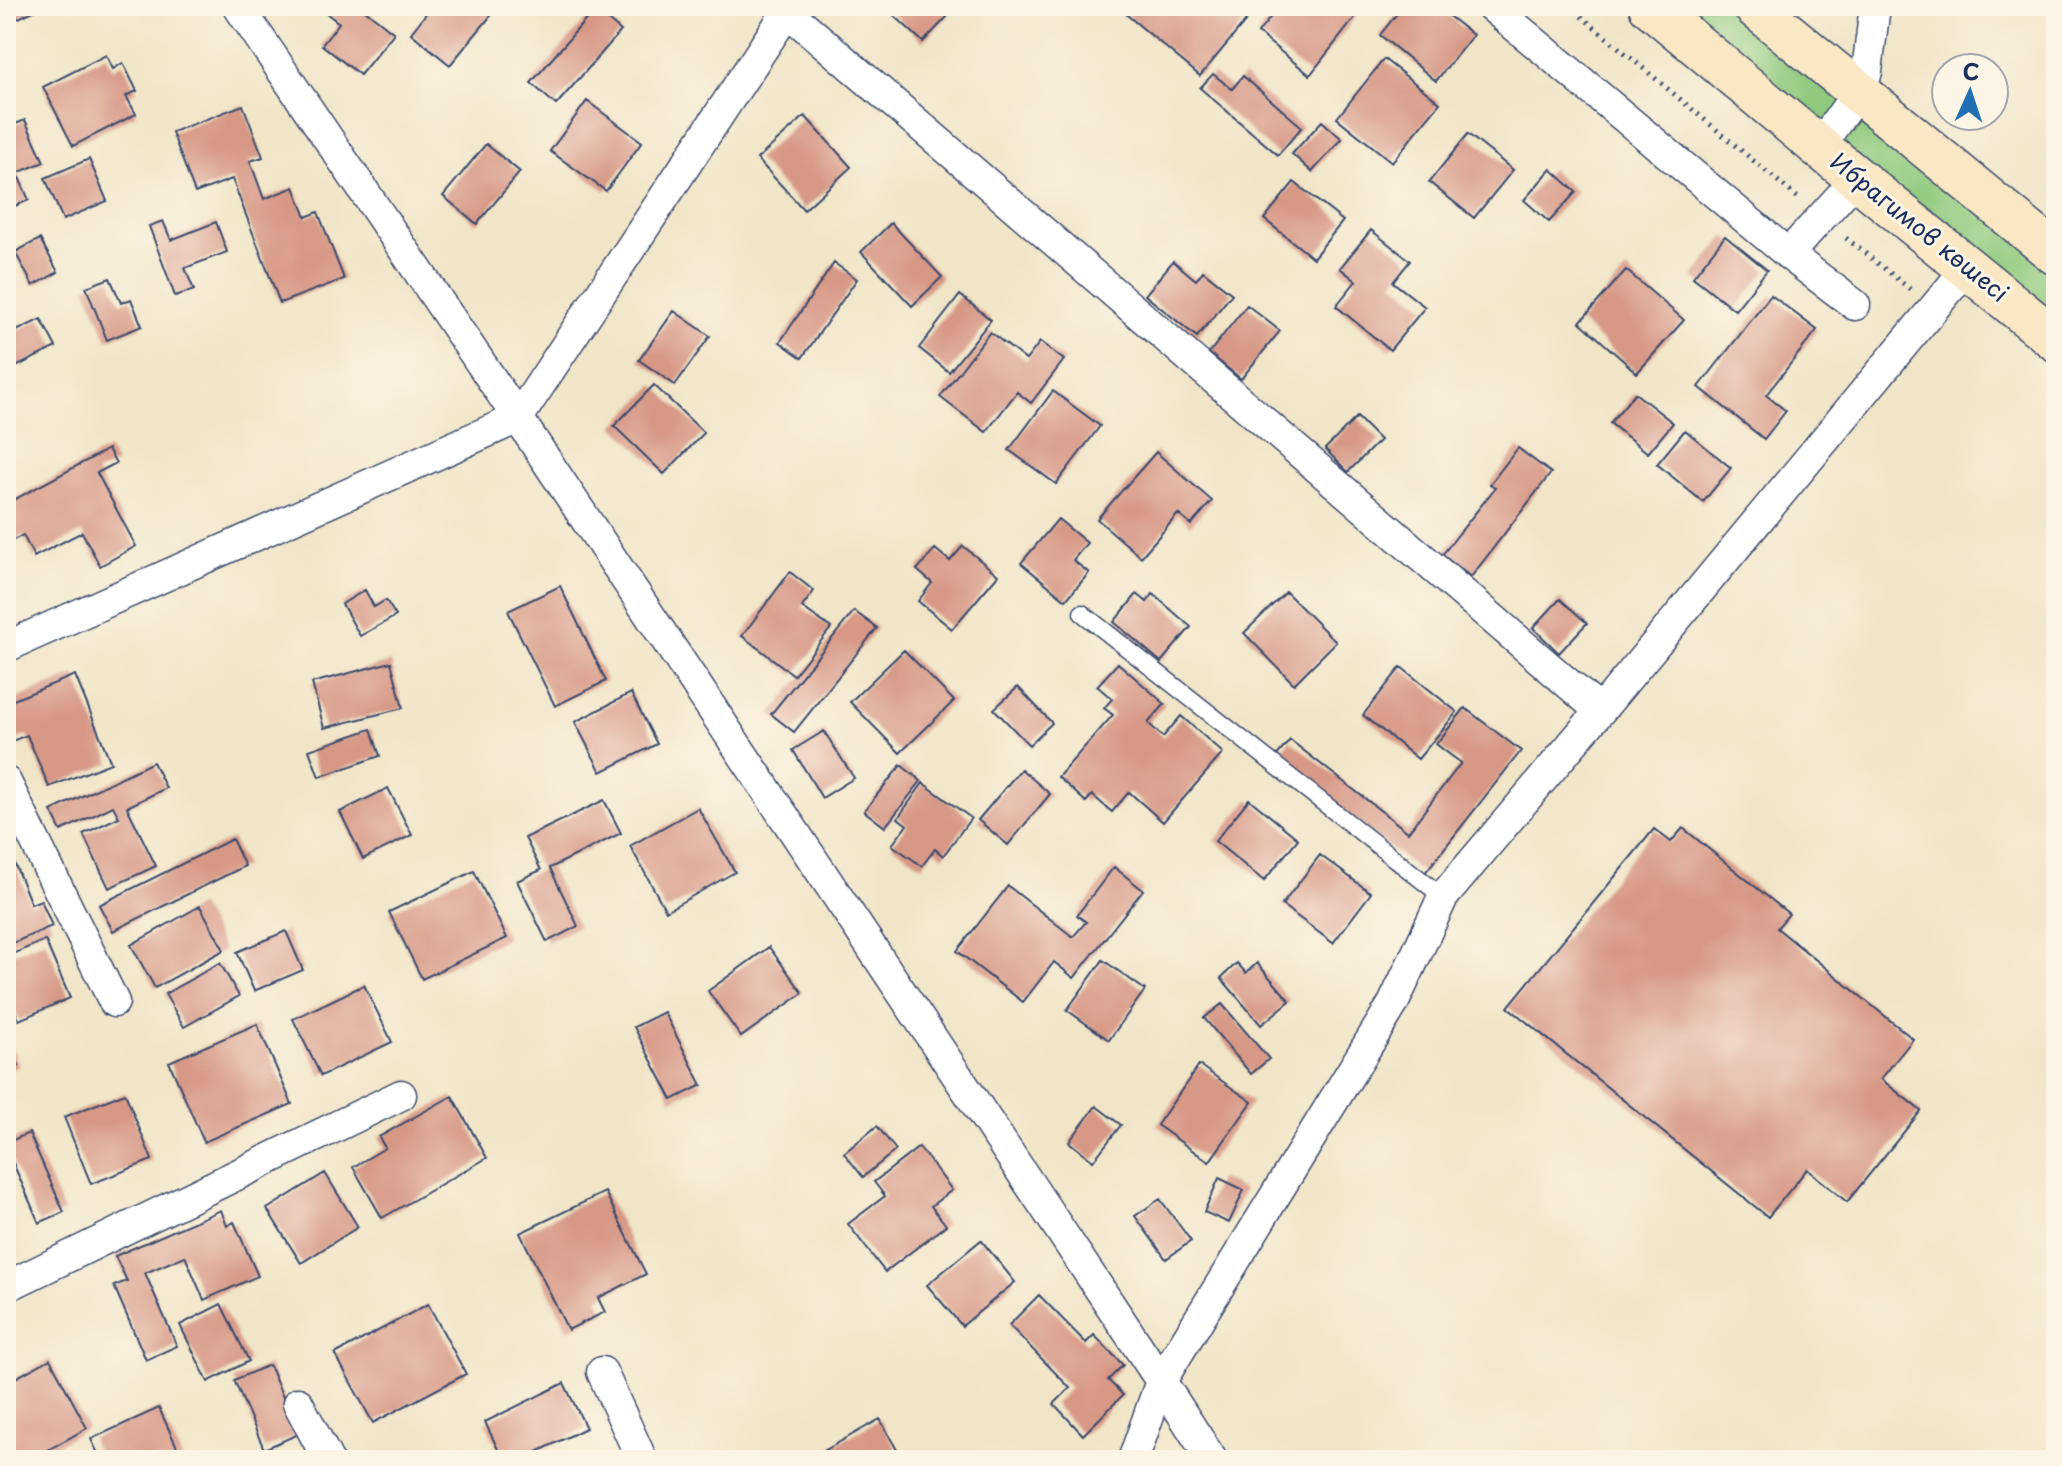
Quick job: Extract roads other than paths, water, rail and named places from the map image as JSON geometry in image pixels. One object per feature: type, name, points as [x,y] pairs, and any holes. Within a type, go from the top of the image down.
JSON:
[{"type":"street","points":[[238,6],[518,418],[1212,1460]]},
{"type":"street","points":[[1491,6],[1788,254],[1855,305]]},
{"type":"street","name":"Ибрагимов көшесі","points":[[1650,6],[2056,340]]},
{"type":"street","points":[[1754,6],[2056,254]]},
{"type":"street","name":"Ибрагимов көшесі","points":[[1819,147],[1858,92],[1867,71],[1875,6]]},
{"type":"street","points":[[6,647],[518,418],[784,9],[1600,711]]},
{"type":"street","points":[[1788,254],[1857,178]]},
{"type":"street","points":[[1133,1460],[1161,1381],[1393,1004],[1443,897],[1967,268]]},
{"type":"street","points":[[6,782],[114,1002]]},
{"type":"street","points":[[6,1287],[401,1095]]},
{"type":"street","points":[[602,1372],[642,1460]]},
{"type":"street","points":[[298,1403],[328,1460]]},
{"type":"lane","points":[[1082,613],[1443,897]]}]
